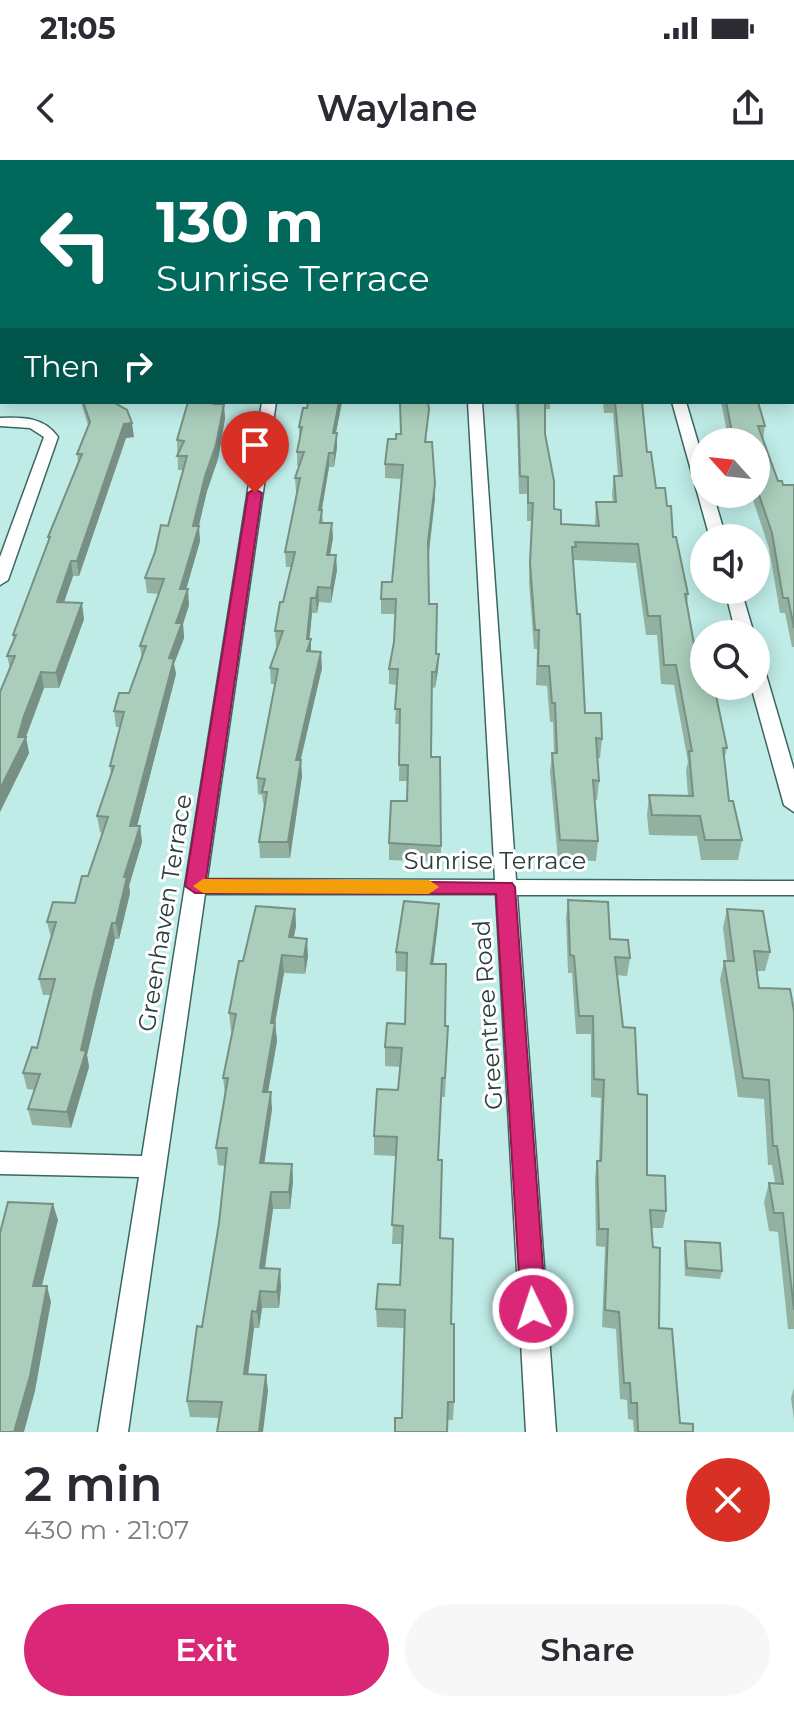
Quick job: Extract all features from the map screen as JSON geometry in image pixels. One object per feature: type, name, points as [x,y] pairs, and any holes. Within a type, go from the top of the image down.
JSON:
[{"type":"street","name":"Greenhaven Terrace","points":[[113,1432],[269,404]]},
{"type":"street","name":"Greentree Road","points":[[475,404],[541,1432]]},
{"type":"street","points":[[680,404],[690,440]]},
{"type":"street","points":[[0,422],[34,424],[48,431],[51,437],[0,580]]},
{"type":"street","points":[[764,700],[794,805]]},
{"type":"street","name":"Sunrise Terrace","points":[[195,886],[794,888]]},
{"type":"street","points":[[0,1163],[152,1167]]},
{"type":"building","points":[[84,404],[116,404],[127,410],[132,423],[124,424],[77,561],[71,561],[57,602],[82,603],[56,673],[41,672],[18,737],[26,737],[0,789],[0,692],[15,656],[7,656],[48,537],[82,454],[77,454],[90,422]]},
{"type":"building","points":[[187,404],[224,404],[193,526],[199,526],[180,589],[188,589],[176,623],[182,623],[169,658],[174,659],[130,826],[140,826],[124,877],[127,877],[116,923],[112,923],[95,988],[81,1050],[86,1051],[67,1112],[28,1109],[40,1074],[23,1073],[32,1047],[37,1048],[55,979],[39,979],[56,922],[47,922],[53,902],[75,903],[82,876],[88,876],[108,817],[97,816],[114,766],[110,766],[124,712],[114,711],[119,693],[129,693],[146,646],[140,646],[164,579],[145,578],[161,525],[168,526],[187,456],[177,456],[184,441],[177,440]]},
{"type":"building","points":[[308,404],[339,404],[333,433],[337,433],[334,453],[329,453],[319,510],[322,510],[320,523],[332,523],[327,555],[336,555],[331,588],[318,587],[316,598],[311,598],[307,639],[311,639],[307,651],[321,652],[296,760],[301,760],[288,842],[259,842],[267,792],[262,792],[265,779],[257,778],[278,669],[270,668],[283,631],[275,631],[295,552],[285,552],[300,478],[295,478],[304,452],[297,452],[302,427],[299,427],[303,408],[307,408]]},
{"type":"building","points":[[400,404],[428,404],[425,442],[432,442],[435,484],[428,542],[429,604],[437,604],[436,654],[439,654],[436,672],[432,672],[431,757],[440,757],[441,846],[389,843],[391,801],[407,801],[408,765],[399,765],[400,709],[395,709],[398,669],[389,669],[396,599],[381,599],[382,582],[392,582],[403,465],[385,464],[388,439],[396,439],[396,434],[401,434]]},
{"type":"building","points":[[518,404],[545,404],[545,434],[554,481],[554,509],[561,510],[561,524],[599,526],[596,502],[616,502],[614,476],[622,476],[615,404],[642,404],[647,452],[651,452],[656,488],[665,488],[667,506],[671,506],[673,537],[676,537],[688,594],[685,594],[690,622],[690,700],[717,700],[727,748],[723,748],[729,801],[733,801],[742,840],[705,840],[700,816],[652,815],[649,795],[693,796],[689,751],[692,751],[676,665],[664,665],[660,616],[648,616],[638,544],[575,542],[576,547],[572,547],[577,614],[580,614],[585,713],[601,713],[602,739],[596,738],[599,781],[593,780],[598,841],[560,840],[552,753],[557,753],[555,703],[552,703],[549,666],[538,666],[539,630],[535,630],[530,563],[533,503],[528,503],[528,477],[520,476]]},
{"type":"building","points":[[726,404],[759,404],[765,426],[731,428]]},
{"type":"building","points":[[770,459],[778,481],[782,481],[783,485],[794,485],[794,628],[788,598],[783,598],[763,508],[770,508]]},
{"type":"building","points":[[568,900],[608,902],[610,939],[628,940],[630,958],[615,957],[623,1027],[635,1028],[638,1094],[647,1095],[647,1175],[665,1176],[666,1211],[650,1210],[653,1247],[660,1248],[659,1328],[672,1329],[680,1423],[693,1424],[693,1432],[638,1432],[637,1403],[631,1403],[630,1383],[624,1383],[619,1312],[605,1310],[608,1229],[599,1229],[597,1161],[601,1161],[604,1080],[594,1079],[593,1016],[579,1016],[574,956],[570,955]]},
{"type":"building","points":[[404,901],[439,904],[431,964],[446,964],[445,1026],[448,1026],[438,1160],[442,1160],[440,1238],[453,1239],[451,1324],[454,1324],[454,1402],[448,1402],[447,1432],[395,1432],[395,1418],[402,1418],[405,1310],[376,1309],[378,1284],[400,1285],[403,1226],[392,1225],[397,1137],[374,1136],[377,1089],[398,1090],[402,1048],[385,1047],[387,1023],[405,1024],[407,953],[396,952]]},
{"type":"building","points":[[256,906],[295,909],[289,937],[307,939],[304,957],[282,955],[271,1023],[275,1023],[263,1092],[271,1092],[260,1163],[292,1164],[289,1192],[271,1192],[260,1268],[280,1269],[277,1292],[260,1291],[257,1312],[252,1311],[244,1374],[266,1375],[259,1432],[217,1432],[222,1402],[187,1401],[197,1326],[202,1327],[219,1223],[227,1148],[216,1148],[228,1078],[223,1078],[236,1014],[229,1013],[239,961],[243,961]]},
{"type":"building","points":[[727,909],[763,911],[770,952],[754,951],[759,988],[790,989],[794,1011],[794,1310],[783,1213],[774,1213],[769,1183],[783,1184],[777,1146],[773,1146],[769,1080],[743,1078],[724,961],[734,961]]},
{"type":"building","points":[[8,1202],[53,1204],[33,1286],[47,1286],[30,1376],[14,1432],[0,1432],[0,1233]]},
{"type":"building","points":[[685,1241],[720,1243],[722,1271],[687,1268]]},
{"type":"slow traffic","points":[[203,886],[429,887]]},
{"type":"route","points":[[255,493],[195,886],[505,887],[533,1309]]}]
